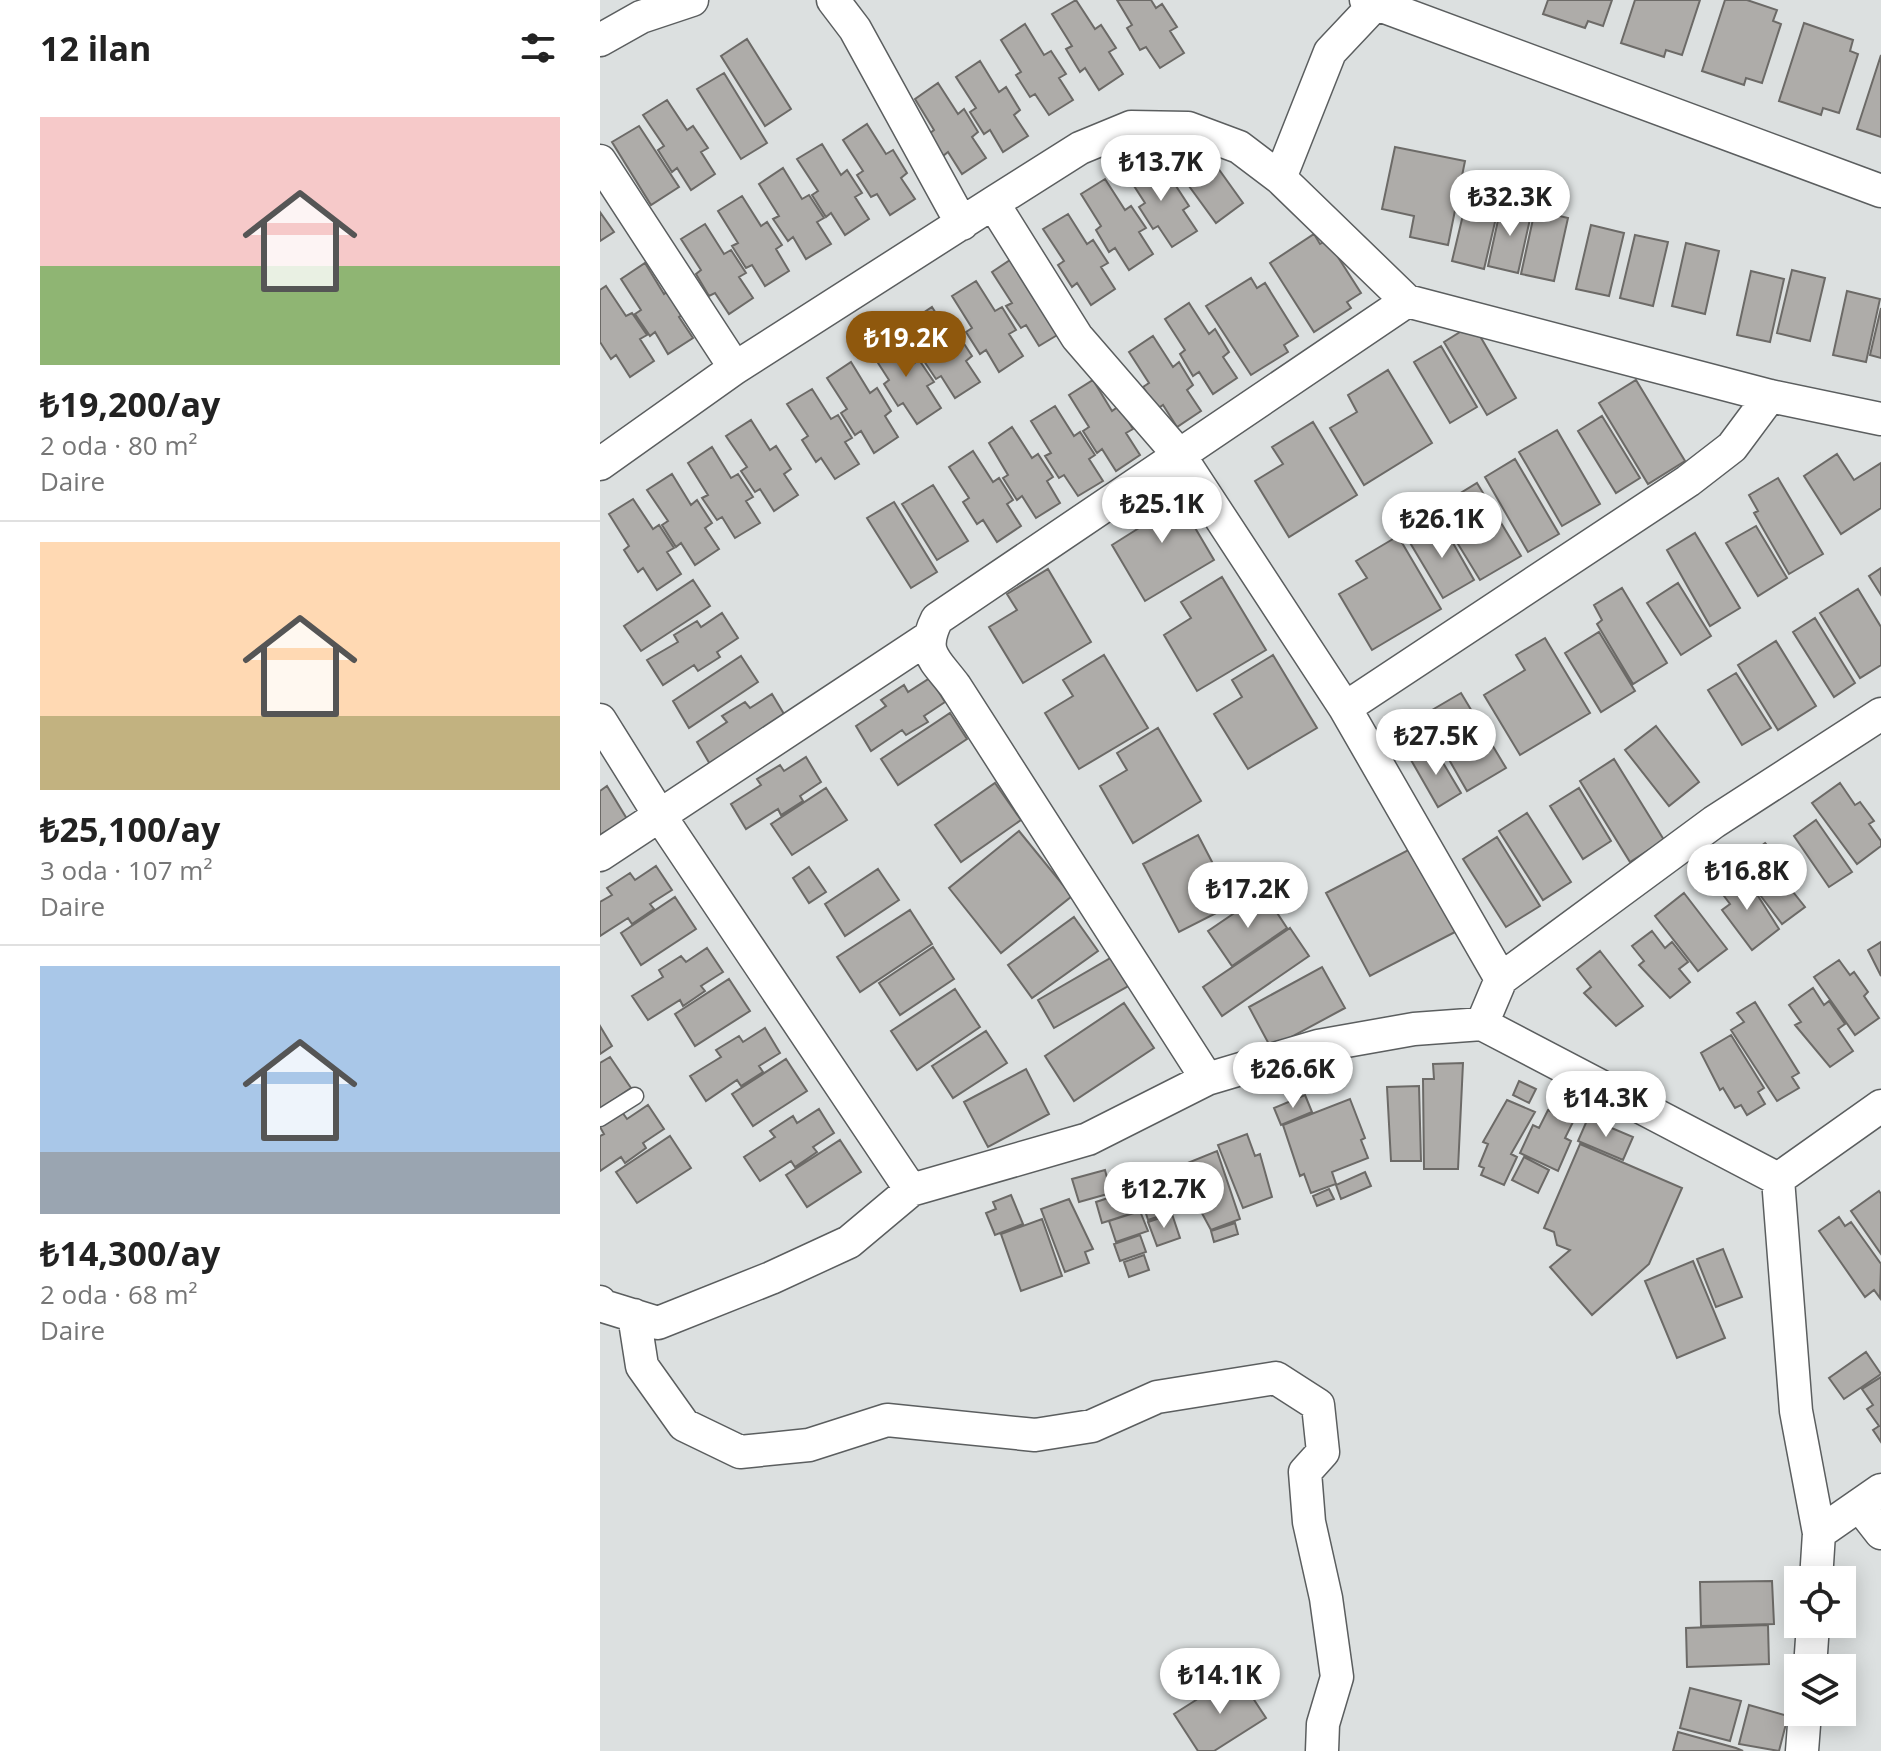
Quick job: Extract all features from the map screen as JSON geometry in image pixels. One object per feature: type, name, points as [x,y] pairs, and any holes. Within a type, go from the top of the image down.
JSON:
[{"type":"street","points":[[600,40],[641,17],[692,0]]},
{"type":"street","points":[[833,0],[855,29],[962,224]]},
{"type":"street","points":[[1280,178],[1330,52],[1374,1],[1881,191]]},
{"type":"street","points":[[600,464],[735,368],[993,203],[1080,148],[1131,127],[1188,128],[1239,147],[1280,178],[1407,301],[1770,396],[1881,419]]},
{"type":"street","points":[[600,161],[735,368]]},
{"type":"street","points":[[993,203],[1077,337],[1180,456],[1345,708],[1501,979]]},
{"type":"street","points":[[600,855],[928,638],[937,619],[1407,301]]},
{"type":"street","points":[[1345,708],[1688,481],[1732,447],[1770,396]]},
{"type":"street","points":[[928,638],[931,654],[955,686],[1207,1079]]},
{"type":"street","points":[[1482,1024],[1501,979],[1714,822],[1881,714]]},
{"type":"street","points":[[600,720],[660,816],[911,1190]]},
{"type":"street","points":[[600,1302],[603,1306],[658,1323],[771,1278],[849,1242],[911,1190],[1088,1139],[1207,1079],[1318,1046],[1414,1029],[1482,1024],[1778,1179]]},
{"type":"street","points":[[1778,1179],[1881,1106]]},
{"type":"street","points":[[1778,1179],[1796,1411],[1819,1533],[1817,1566]]},
{"type":"street","points":[[634,1315],[642,1366],[684,1425],[740,1452],[809,1445],[887,1420],[1035,1435],[1092,1426],[1157,1397],[1276,1378],[1308,1398],[1318,1405],[1323,1452],[1305,1472],[1309,1522],[1326,1598],[1337,1677],[1323,1724],[1322,1751]]},
{"type":"street","points":[[1819,1533],[1870,1497],[1881,1533]]},
{"type":"street","points":[[1802,1751],[1804,1726]]},
{"type":"lane","points":[[600,1118],[635,1096]]},
{"type":"building","points":[[1076,0],[1095,29],[1101,25],[1116,48],[1109,52],[1123,74],[1099,90],[1085,68],[1080,72],[1066,49],[1072,46],[1052,14]]},
{"type":"building","points":[[1117,0],[1151,0],[1156,8],[1162,4],[1177,27],[1170,31],[1184,53],[1160,68],[1146,47],[1140,50],[1127,28],[1132,25]]},
{"type":"building","points":[[1548,0],[1612,0],[1603,26],[1588,21],[1585,28],[1543,14]]},
{"type":"building","points":[[1635,0],[1700,0],[1682,55],[1666,50],[1664,57],[1621,43]]},
{"type":"building","points":[[1725,0],[1747,0],[1777,10],[1773,21],[1781,24],[1762,83],[1746,78],[1744,85],[1702,71]]},
{"type":"building","points":[[1804,23],[1853,40],[1850,51],[1858,54],[1839,113],[1823,108],[1821,115],[1779,101]]},
{"type":"building","points":[[1025,24],[1044,55],[1051,51],[1066,74],[1059,78],[1073,100],[1049,115],[1035,94],[1030,97],[1016,75],[1021,72],[1001,40]]},
{"type":"building","points":[[747,39],[791,109],[765,126],[721,56]]},
{"type":"building","points":[[1881,55],[1881,137],[1857,129]]},
{"type":"building","points":[[980,61],[999,92],[1006,87],[1020,110],[1014,115],[1028,136],[1003,152],[990,130],[984,134],[970,112],[976,108],[956,77]]},
{"type":"building","points":[[724,73],[767,143],[741,159],[697,89]]},
{"type":"building","points":[[938,83],[958,114],[964,109],[978,132],[972,137],[986,158],[962,174],[948,152],[943,156],[929,134],[934,130],[915,99]]},
{"type":"building","points":[[667,100],[687,130],[693,126],[708,148],[701,152],[715,174],[691,190],[677,168],[672,172],[658,150],[664,146],[643,115]]},
{"type":"building","points":[[867,124],[886,154],[893,150],[907,173],[901,178],[915,199],[890,215],[877,194],[871,197],[857,175],[863,171],[843,140]]},
{"type":"building","points":[[639,126],[679,187],[651,205],[612,142]]},
{"type":"building","points":[[822,144],[841,175],[847,170],[862,193],[855,197],[869,219],[845,235],[831,213],[826,217],[812,195],[818,191],[797,159]]},
{"type":"building","points":[[1395,147],[1465,161],[1448,245],[1410,237],[1414,216],[1382,209]]},
{"type":"building","points":[[1205,150],[1243,203],[1216,223],[1178,171]]},
{"type":"building","points":[[1149,157],[1168,187],[1174,183],[1189,206],[1183,210],[1197,231],[1172,247],[1158,226],[1153,229],[1139,207],[1145,203],[1125,172]]},
{"type":"building","points":[[783,168],[802,199],[809,195],[824,218],[817,222],[831,244],[806,259],[793,237],[788,241],[773,219],[779,216],[759,184]]},
{"type":"building","points":[[1105,179],[1125,210],[1131,206],[1146,228],[1139,232],[1153,254],[1129,270],[1115,248],[1109,252],[1096,230],[1101,226],[1081,194]]},
{"type":"building","points":[[742,196],[761,226],[767,222],[782,245],[776,249],[789,271],[765,286],[752,265],[746,268],[732,246],[738,243],[718,211]]},
{"type":"building","points":[[1467,198],[1499,205],[1484,269],[1452,261]]},
{"type":"building","points":[[1502,202],[1532,210],[1518,273],[1488,266]]},
{"type":"building","points":[[1535,210],[1568,218],[1554,281],[1521,274]]},
{"type":"building","points":[[600,212],[614,232],[600,241]]},
{"type":"building","points":[[1068,214],[1087,244],[1093,240],[1108,263],[1101,267],[1115,289],[1091,305],[1077,283],[1072,287],[1058,265],[1064,261],[1043,229]]},
{"type":"building","points":[[705,224],[724,254],[731,250],[746,273],[739,277],[753,298],[729,314],[715,293],[709,296],[696,274],[701,270],[681,239]]},
{"type":"building","points":[[1591,225],[1624,233],[1609,296],[1576,289]]},
{"type":"building","points":[[1314,234],[1320,244],[1327,240],[1361,293],[1347,302],[1351,308],[1314,332],[1270,263]]},
{"type":"building","points":[[1635,235],[1668,242],[1653,306],[1620,298]]},
{"type":"building","points":[[1686,243],[1719,251],[1705,314],[1672,306]]},
{"type":"building","points":[[1016,256],[1064,331],[1039,346],[1026,325],[1021,328],[1006,306],[1012,303],[992,272]]},
{"type":"building","points":[[645,263],[664,294],[671,289],[686,312],[679,317],[693,338],[668,354],[655,332],[650,336],[635,314],[641,310],[621,279]]},
{"type":"building","points":[[1792,270],[1825,278],[1810,341],[1777,333]]},
{"type":"building","points":[[1751,271],[1784,279],[1770,342],[1737,335]]},
{"type":"building","points":[[1251,278],[1257,288],[1265,283],[1298,336],[1284,345],[1288,352],[1251,375],[1206,306]]},
{"type":"building","points":[[976,281],[995,311],[1002,307],[1016,330],[1009,334],[1023,356],[999,372],[986,350],[980,354],[966,332],[972,328],[952,296]]},
{"type":"building","points":[[606,286],[626,316],[632,313],[647,335],[640,339],[654,361],[630,377],[616,355],[611,359],[600,342],[600,290]]},
{"type":"building","points":[[1847,291],[1880,299],[1866,362],[1833,355]]},
{"type":"building","points":[[1189,303],[1209,334],[1215,329],[1229,352],[1223,357],[1237,378],[1213,394],[1199,372],[1193,376],[1180,354],[1185,350],[1165,319]]},
{"type":"building","points":[[932,307],[951,337],[957,333],[972,356],[966,361],[980,382],[955,398],[941,376],[936,379],[922,358],[928,354],[908,323]]},
{"type":"building","points":[[1881,308],[1881,358],[1870,355]]},
{"type":"building","points":[[1473,324],[1516,398],[1487,415],[1444,342]]},
{"type":"building","points":[[894,333],[913,364],[919,360],[934,382],[927,386],[941,408],[917,424],[903,403],[898,406],[884,384],[889,380],[869,349]]},
{"type":"building","points":[[1153,336],[1173,367],[1179,362],[1193,385],[1187,390],[1201,411],[1177,427],[1163,405],[1157,409],[1143,387],[1149,383],[1129,352]]},
{"type":"building","points":[[1441,346],[1477,407],[1450,423],[1414,362]]},
{"type":"building","points":[[851,362],[870,393],[877,388],[891,411],[885,416],[898,437],[874,453],[861,431],[855,435],[841,413],[847,409],[827,378]]},
{"type":"building","points":[[1388,370],[1432,443],[1364,485],[1330,428],[1357,412],[1348,395]]},
{"type":"building","points":[[1093,380],[1112,411],[1119,406],[1133,429],[1126,433],[1140,455],[1116,471],[1102,449],[1097,453],[1083,431],[1089,427],[1069,395]]},
{"type":"building","points":[[1636,380],[1685,461],[1648,484],[1599,403]]},
{"type":"building","points":[[812,389],[831,419],[838,415],[852,438],[845,442],[859,464],[835,479],[821,458],[816,462],[802,440],[808,436],[787,404]]},
{"type":"building","points":[[1055,406],[1074,436],[1080,432],[1095,455],[1089,459],[1103,481],[1078,496],[1064,475],[1059,478],[1045,456],[1051,453],[1031,421]]},
{"type":"building","points":[[1602,416],[1640,478],[1616,493],[1578,431]]},
{"type":"building","points":[[751,420],[770,450],[776,446],[791,469],[784,474],[798,495],[774,511],[760,489],[755,492],[741,471],[747,467],[726,436]]},
{"type":"building","points":[[1313,422],[1357,495],[1289,537],[1255,481],[1283,464],[1272,447]]},
{"type":"building","points":[[1012,427],[1032,458],[1038,454],[1053,477],[1047,481],[1060,503],[1036,518],[1022,496],[1017,500],[1003,478],[1008,475],[989,443]]},
{"type":"building","points":[[1557,430],[1600,504],[1562,526],[1519,452]]},
{"type":"building","points":[[712,447],[731,478],[738,474],[753,497],[746,501],[760,523],[735,538],[722,517],[717,520],[702,498],[708,495],[688,463]]},
{"type":"building","points":[[973,451],[993,482],[999,478],[1013,500],[1007,504],[1021,526],[997,542],[983,520],[977,524],[963,502],[969,498],[949,467]]},
{"type":"building","points":[[1837,454],[1854,480],[1881,463],[1881,508],[1841,534],[1804,476]]},
{"type":"building","points":[[1515,459],[1559,534],[1528,552],[1485,477]]},
{"type":"building","points":[[672,474],[691,505],[697,500],[712,523],[705,528],[719,549],[695,565],[681,543],[676,547],[662,525],[668,521],[647,490]]},
{"type":"building","points":[[1778,478],[1823,554],[1789,574],[1754,513],[1758,511],[1749,495]]},
{"type":"building","points":[[1477,483],[1521,556],[1480,580],[1436,508]]},
{"type":"building","points":[[933,485],[968,541],[937,560],[902,504]]},
{"type":"building","points":[[1171,487],[1214,560],[1145,601],[1112,545],[1139,528],[1129,511]]},
{"type":"building","points":[[633,499],[653,529],[659,525],[674,548],[667,552],[681,574],[657,590],[643,568],[638,572],[624,550],[629,546],[609,514]]},
{"type":"building","points":[[894,502],[937,572],[911,588],[867,518]]},
{"type":"building","points":[[1441,522],[1474,580],[1443,598],[1409,541]]},
{"type":"building","points":[[1756,526],[1787,578],[1758,596],[1726,543]]},
{"type":"building","points":[[1695,533],[1740,608],[1710,626],[1667,550]]},
{"type":"building","points":[[1398,536],[1441,609],[1372,650],[1339,594],[1367,578],[1356,561]]},
{"type":"building","points":[[1881,568],[1881,595],[1869,576]]},
{"type":"building","points":[[1048,569],[1091,642],[1023,683],[989,627],[1017,610],[1007,594]]},
{"type":"building","points":[[1222,577],[1266,650],[1197,691],[1164,635],[1191,618],[1181,602]]},
{"type":"building","points":[[693,580],[710,606],[641,651],[624,626]]},
{"type":"building","points":[[1678,583],[1711,636],[1681,655],[1647,603]]},
{"type":"building","points":[[1622,588],[1667,663],[1633,684],[1597,624],[1602,620],[1594,605]]},
{"type":"building","points":[[1858,589],[1881,627],[1881,665],[1860,678],[1820,613]]},
{"type":"building","points":[[722,613],[738,638],[717,652],[720,657],[698,671],[694,665],[663,685],[647,660],[678,642],[674,635],[697,621],[701,627]]},
{"type":"building","points":[[1815,618],[1855,683],[1834,697],[1793,632]]},
{"type":"building","points":[[1599,632],[1635,691],[1601,712],[1565,653]]},
{"type":"building","points":[[1545,638],[1590,713],[1520,755],[1484,695],[1525,670],[1516,655]]},
{"type":"building","points":[[1776,641],[1816,706],[1778,730],[1738,665]]},
{"type":"building","points":[[1104,655],[1148,728],[1079,769],[1045,713],[1073,696],[1063,680]]},
{"type":"building","points":[[1273,655],[1317,728],[1248,769],[1214,714],[1242,697],[1232,680]]},
{"type":"building","points":[[741,656],[758,682],[689,728],[673,701]]},
{"type":"building","points":[[1736,673],[1771,728],[1742,745],[1708,690]]},
{"type":"building","points":[[930,678],[945,702],[924,716],[928,722],[906,735],[902,730],[871,751],[856,726],[886,706],[881,700],[904,685],[908,692]]},
{"type":"building","points":[[1461,693],[1506,768],[1467,791],[1432,730],[1441,725],[1432,710]]},
{"type":"building","points":[[772,694],[787,719],[711,766],[697,742],[727,722],[722,716],[745,702],[750,708]]},
{"type":"building","points":[[950,713],[967,739],[898,785],[881,759]]},
{"type":"building","points":[[1656,726],[1699,782],[1669,806],[1625,750]]},
{"type":"building","points":[[1158,728],[1201,801],[1133,843],[1100,786],[1127,770],[1117,753]]},
{"type":"building","points":[[1433,746],[1461,793],[1438,807],[1411,760]]},
{"type":"building","points":[[806,757],[821,782],[800,796],[803,801],[781,815],[778,809],[746,829],[731,804],[761,785],[757,779],[780,765],[784,771]]},
{"type":"building","points":[[1614,759],[1664,840],[1630,862],[1580,781]]},
{"type":"building","points":[[995,783],[1021,820],[961,862],[935,825]]},
{"type":"building","points":[[1840,783],[1855,805],[1860,802],[1874,821],[1869,824],[1881,841],[1881,846],[1857,864],[1812,803]]},
{"type":"building","points":[[607,786],[627,819],[600,835],[600,791]]},
{"type":"building","points":[[826,788],[847,820],[792,855],[771,824]]},
{"type":"building","points":[[1579,788],[1611,841],[1583,859],[1550,806]]},
{"type":"building","points":[[1527,813],[1571,882],[1543,900],[1499,831]]},
{"type":"building","points":[[1816,820],[1852,872],[1829,887],[1794,836]]},
{"type":"building","points":[[1019,831],[1072,896],[1001,953],[949,888]]},
{"type":"building","points":[[1198,835],[1234,904],[1179,932],[1143,864]]},
{"type":"building","points":[[1497,837],[1540,906],[1506,927],[1463,859]]},
{"type":"building","points":[[1765,843],[1794,877],[1786,883],[1805,907],[1782,924],[1751,883],[1755,880],[1741,861]]},
{"type":"building","points":[[1414,847],[1457,931],[1370,976],[1326,893]]},
{"type":"building","points":[[656,866],[672,890],[650,904],[654,909],[632,924],[628,918],[600,936],[600,902],[612,895],[607,888],[630,873],[635,880]]},
{"type":"building","points":[[809,867],[826,892],[809,903],[793,878]]},
{"type":"building","points":[[878,869],[899,900],[845,936],[825,904]]},
{"type":"building","points":[[1737,874],[1748,887],[1751,885],[1779,929],[1752,950],[1722,910],[1730,904],[1718,888]]},
{"type":"building","points":[[1264,893],[1287,928],[1232,966],[1208,931]]},
{"type":"building","points":[[1684,893],[1727,949],[1698,971],[1655,916]]},
{"type":"building","points":[[675,897],[696,929],[641,965],[621,933]]},
{"type":"building","points":[[910,910],[932,944],[860,992],[837,957]]},
{"type":"building","points":[[1074,917],[1098,951],[1032,998],[1008,965]]},
{"type":"building","points":[[1290,928],[1309,956],[1222,1016],[1203,987]]},
{"type":"building","points":[[1652,931],[1665,948],[1672,942],[1688,962],[1679,969],[1690,982],[1670,998],[1639,965],[1644,961],[1632,946]]},
{"type":"building","points":[[1881,942],[1881,976],[1868,950]]},
{"type":"building","points":[[933,947],[954,979],[900,1015],[879,983]]},
{"type":"building","points":[[707,948],[723,972],[701,986],[705,991],[683,1006],[680,1000],[648,1020],[632,996],[663,977],[659,970],[681,956],[686,962]]},
{"type":"building","points":[[1600,951],[1643,1006],[1616,1026],[1584,993],[1591,987],[1577,969]]},
{"type":"building","points":[[1114,956],[1130,985],[1054,1028],[1038,1000]]},
{"type":"building","points":[[1839,960],[1850,975],[1854,972],[1868,992],[1864,996],[1879,1018],[1855,1035],[1814,977]]},
{"type":"building","points":[[1322,967],[1345,1008],[1271,1048],[1249,1007]]},
{"type":"building","points":[[729,979],[750,1011],[695,1046],[675,1014]]},
{"type":"building","points":[[1813,988],[1824,1005],[1829,1001],[1845,1024],[1838,1029],[1853,1051],[1830,1067],[1795,1025],[1801,1022],[1789,1005]]},
{"type":"building","points":[[955,989],[980,1027],[917,1070],[891,1031]]},
{"type":"building","points":[[1755,1002],[1799,1073],[1792,1077],[1799,1088],[1777,1101],[1731,1030],[1744,1022],[1737,1013]]},
{"type":"building","points":[[1124,1003],[1154,1048],[1074,1101],[1045,1056]]},
{"type":"building","points":[[600,1026],[612,1046],[600,1054]]},
{"type":"building","points":[[765,1028],[780,1053],[759,1066],[763,1072],[741,1086],[737,1080],[706,1101],[690,1076],[721,1057],[716,1050],[739,1036],[743,1042]]},
{"type":"building","points":[[986,1031],[1007,1063],[953,1098],[932,1066]]},
{"type":"building","points":[[1731,1035],[1764,1088],[1758,1092],[1765,1104],[1747,1115],[1741,1105],[1735,1108],[1723,1088],[1720,1090],[1701,1053]]},
{"type":"building","points":[[610,1057],[631,1088],[600,1109],[600,1063]]},
{"type":"building","points":[[786,1059],[807,1091],[753,1126],[732,1094]]},
{"type":"building","points":[[1463,1063],[1458,1169],[1424,1169],[1423,1079],[1434,1079],[1433,1064]]},
{"type":"building","points":[[1026,1069],[1049,1114],[988,1147],[964,1102]]},
{"type":"building","points":[[1519,1081],[1536,1089],[1529,1103],[1513,1095]]},
{"type":"building","points":[[1419,1086],[1421,1161],[1391,1161],[1387,1087]]},
{"type":"building","points":[[1305,1095],[1312,1112],[1281,1125],[1274,1108]]},
{"type":"building","points":[[1350,1099],[1365,1138],[1361,1140],[1368,1158],[1332,1172],[1336,1184],[1311,1193],[1304,1174],[1300,1176],[1283,1125]]},
{"type":"building","points":[[1507,1100],[1535,1112],[1511,1154],[1517,1157],[1504,1185],[1481,1175],[1484,1168],[1479,1166],[1488,1144],[1483,1142]]},
{"type":"building","points":[[648,1105],[664,1129],[643,1143],[646,1148],[625,1163],[621,1157],[600,1171],[600,1136],[604,1134],[600,1127],[622,1112],[627,1119]]},
{"type":"building","points":[[819,1109],[834,1133],[813,1147],[817,1152],[795,1167],[791,1161],[760,1181],[744,1157],[775,1137],[770,1131],[793,1116],[797,1123]]},
{"type":"building","points":[[1548,1110],[1573,1122],[1565,1138],[1571,1141],[1558,1171],[1520,1153],[1533,1125],[1539,1128]]},
{"type":"building","points":[[1588,1118],[1633,1137],[1623,1160],[1578,1141]]},
{"type":"building","points":[[1247,1134],[1255,1156],[1260,1154],[1272,1197],[1243,1208],[1218,1145]]},
{"type":"building","points":[[670,1136],[691,1168],[637,1203],[616,1172]]},
{"type":"building","points":[[840,1140],[861,1172],[807,1207],[786,1175]]},
{"type":"building","points":[[1580,1144],[1682,1188],[1649,1264],[1592,1315],[1550,1267],[1570,1250],[1557,1245],[1554,1232],[1544,1228]]},
{"type":"building","points":[[1217,1151],[1240,1219],[1211,1230],[1190,1191],[1194,1189],[1185,1164]]},
{"type":"building","points":[[1524,1157],[1549,1170],[1538,1193],[1512,1180]]},
{"type":"building","points":[[1156,1165],[1165,1192],[1134,1203],[1124,1176]]},
{"type":"building","points":[[1105,1170],[1111,1193],[1079,1202],[1072,1179]]},
{"type":"building","points":[[1365,1172],[1371,1186],[1341,1199],[1336,1185]]},
{"type":"building","points":[[1329,1189],[1334,1199],[1317,1206],[1313,1196]]},
{"type":"building","points":[[1879,1191],[1881,1194],[1881,1254],[1851,1211]]},
{"type":"building","points":[[1126,1192],[1133,1213],[1102,1223],[1096,1202]]},
{"type":"building","points":[[1165,1193],[1172,1212],[1148,1220],[1142,1201]]},
{"type":"building","points":[[1011,1195],[1023,1224],[995,1235],[986,1213],[996,1209],[993,1202]]},
{"type":"building","points":[[1069,1199],[1093,1249],[1085,1252],[1089,1263],[1065,1272],[1041,1209]]},
{"type":"building","points":[[1140,1211],[1148,1231],[1116,1242],[1109,1221]]},
{"type":"building","points":[[1172,1214],[1180,1238],[1157,1246],[1148,1222]]},
{"type":"building","points":[[1839,1217],[1845,1226],[1851,1222],[1881,1264],[1880,1298],[1874,1290],[1865,1297],[1819,1231]]},
{"type":"building","points":[[1042,1219],[1062,1276],[1021,1291],[1001,1234]]},
{"type":"building","points":[[1235,1223],[1238,1234],[1214,1242],[1211,1231]]},
{"type":"building","points":[[1140,1235],[1146,1252],[1120,1261],[1114,1244]]},
{"type":"building","points":[[1723,1249],[1742,1297],[1716,1307],[1697,1259]]},
{"type":"building","points":[[1144,1255],[1149,1270],[1129,1277],[1124,1262]]},
{"type":"building","points":[[1693,1261],[1725,1338],[1677,1358],[1645,1281]]},
{"type":"building","points":[[1866,1352],[1881,1374],[1844,1399],[1829,1378]]},
{"type":"building","points":[[1881,1377],[1881,1442],[1873,1430],[1879,1426],[1867,1409],[1873,1405],[1862,1389]]},
{"type":"building","points":[[1772,1581],[1774,1624],[1701,1626],[1700,1582]]},
{"type":"building","points":[[1768,1625],[1769,1664],[1687,1667],[1686,1628]]},
{"type":"building","points":[[1237,1674],[1266,1718],[1214,1751],[1198,1751],[1174,1714]]},
{"type":"building","points":[[1690,1688],[1741,1701],[1730,1741],[1680,1728]]},
{"type":"building","points":[[1749,1705],[1784,1715],[1785,1726],[1779,1751],[1739,1744]]},
{"type":"building","points":[[1678,1732],[1736,1748],[1743,1751],[1673,1751]]}]
